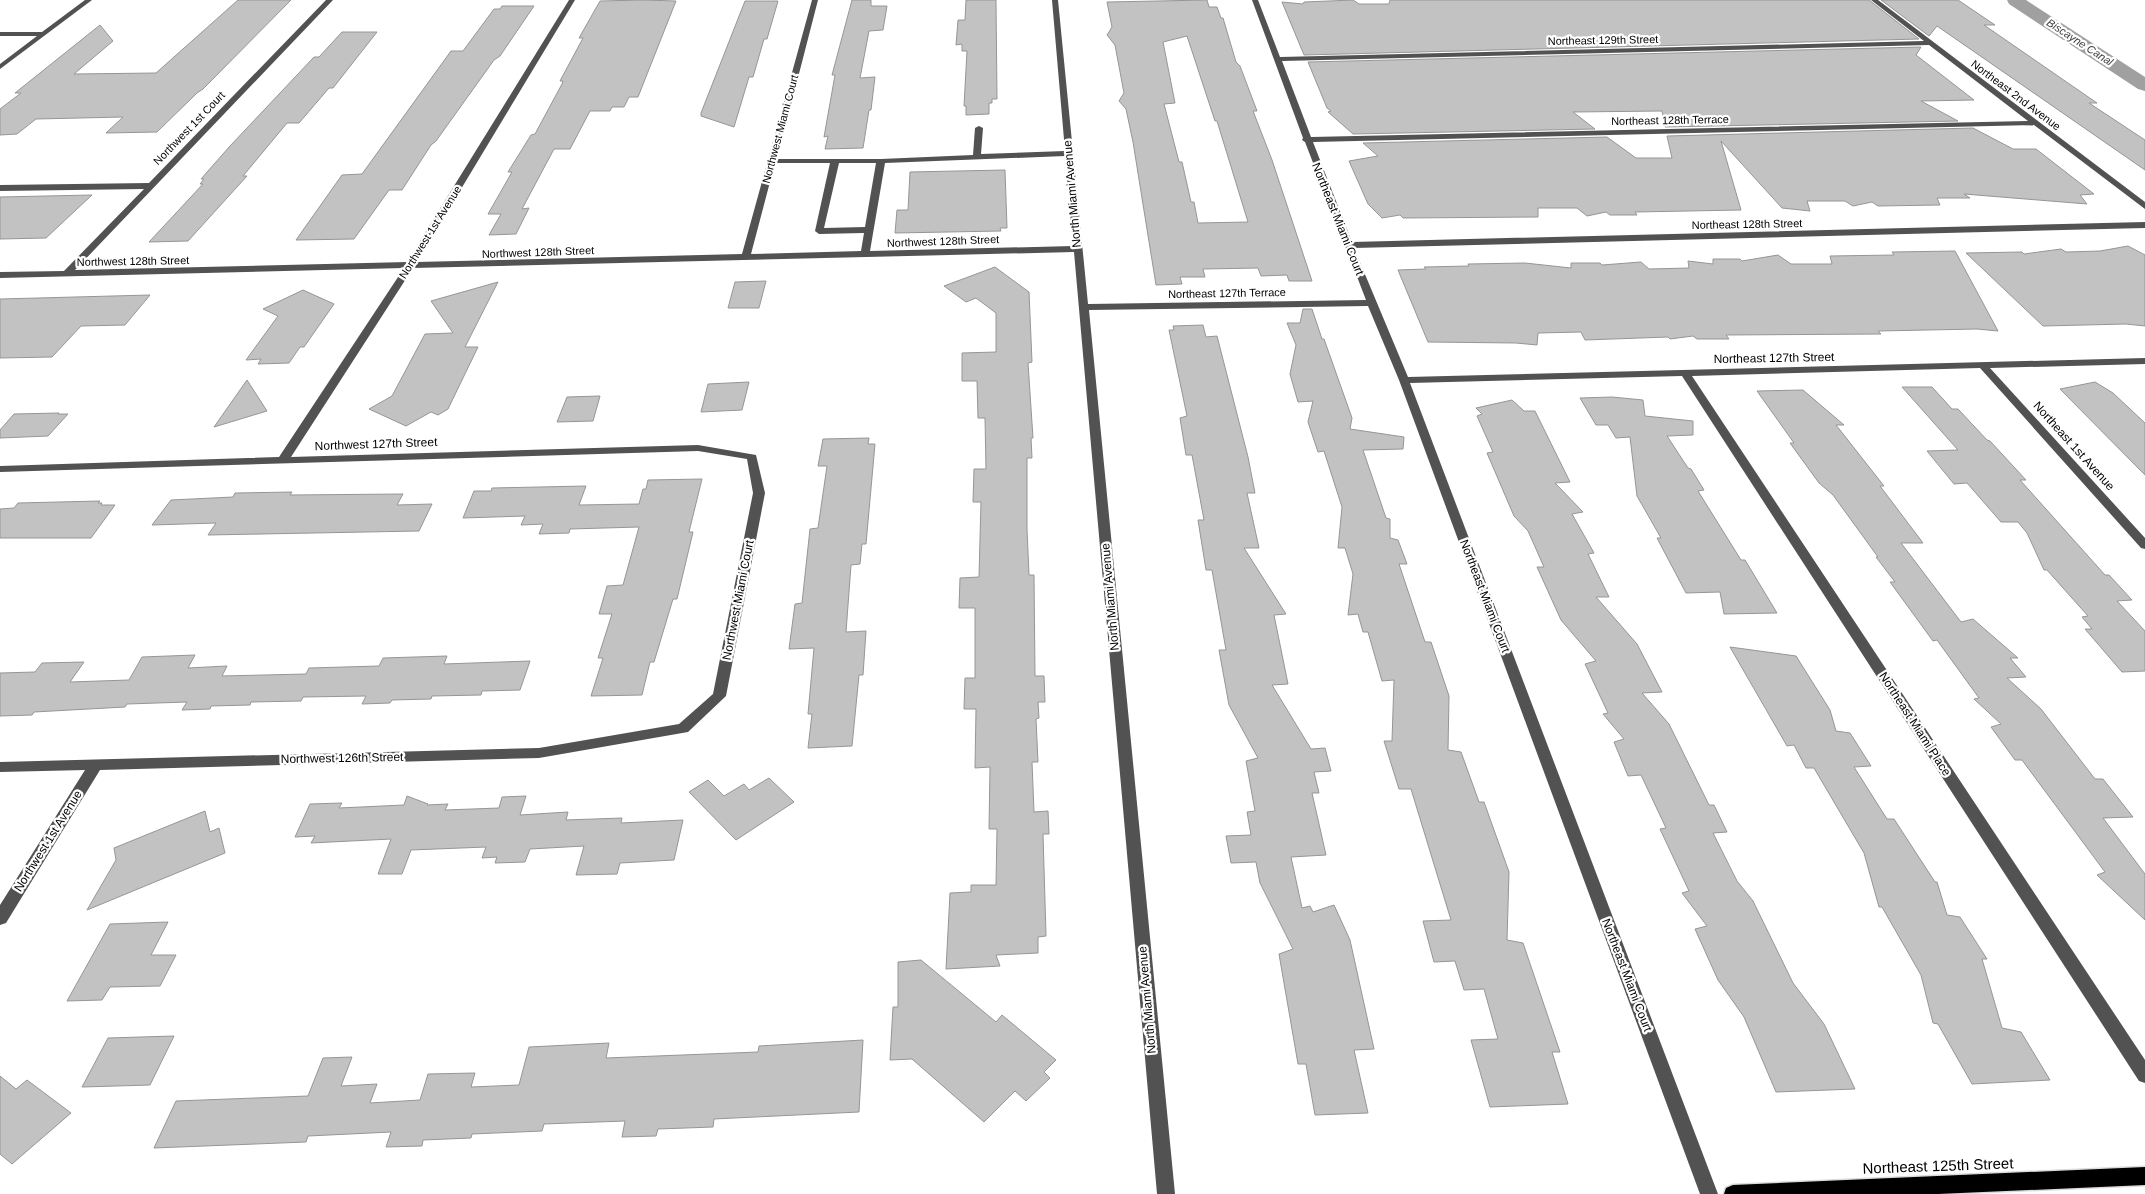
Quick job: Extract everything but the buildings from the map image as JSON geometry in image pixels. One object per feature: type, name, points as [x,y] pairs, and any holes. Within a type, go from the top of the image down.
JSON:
[{"type":"main road","name":"Northeast 125th Street","points":[[1734,1194],[2145,1176]]},
{"type":"street","points":[[0,66],[89,0]]},
{"type":"street","name":"Northwest 1st Court","points":[[66,274],[148,186],[330,0]]},
{"type":"street","name":"Northwest 1st Avenue","points":[[283,460],[409,266],[572,0]]},
{"type":"street","name":"Northwest Miami Court","points":[[746,258],[815,0]]},
{"type":"street","name":"North Miami Avenue","points":[[1055,0],[1166,1194]]},
{"type":"street","name":"Northeast Miami Court","points":[[1255,0],[1306,140],[1404,380],[1709,1194]]},
{"type":"street","name":"Northeast 2nd Avenue","points":[[1874,0],[2145,206]]},
{"type":"street","points":[[0,34],[44,34]]},
{"type":"street","name":"Northeast 129th Street","points":[[1277,59],[1930,43]]},
{"type":"street","name":"Northeast 128th Terrace","points":[[1306,140],[2034,123]]},
{"type":"street","points":[[977,158],[979,128]]},
{"type":"street","points":[[772,161],[881,161],[1069,153]]},
{"type":"street","points":[[836,161],[819,231],[869,230]]},
{"type":"street","points":[[865,254],[881,161]]},
{"type":"street","points":[[0,188],[148,186]]},
{"type":"street","name":"Northeast 128th Street","points":[[1349,245],[2145,225]]},
{"type":"street","name":"Northwest 128th Street","points":[[0,275],[1077,249]]},
{"type":"street","name":"Northeast 127th Terrace","points":[[1084,307],[1371,303]]},
{"type":"street","name":"Northeast 127th Street","points":[[1404,380],[2145,361]]},
{"type":"street","name":"Northeast 1st Avenue","points":[[1983,366],[2145,545]]},
{"type":"street","name":"Northeast Miami Place","points":[[1685,373],[2145,1075]]},
{"type":"street","name":"Northwest 127th Street","points":[[0,469],[698,448],[752,457]]},
{"type":"street","name":"Northwest Miami Court","points":[[683,728],[719,696],[759,492],[752,457]]},
{"type":"street","name":"Northwest 126th Street","points":[[0,767],[539,753],[683,728]]},
{"type":"street","name":"Northwest 1st Avenue","points":[[0,918],[96,764]]},
{"type":"waterway","name":"Biscayne Canal","points":[[2015,0],[2145,85]]}]
